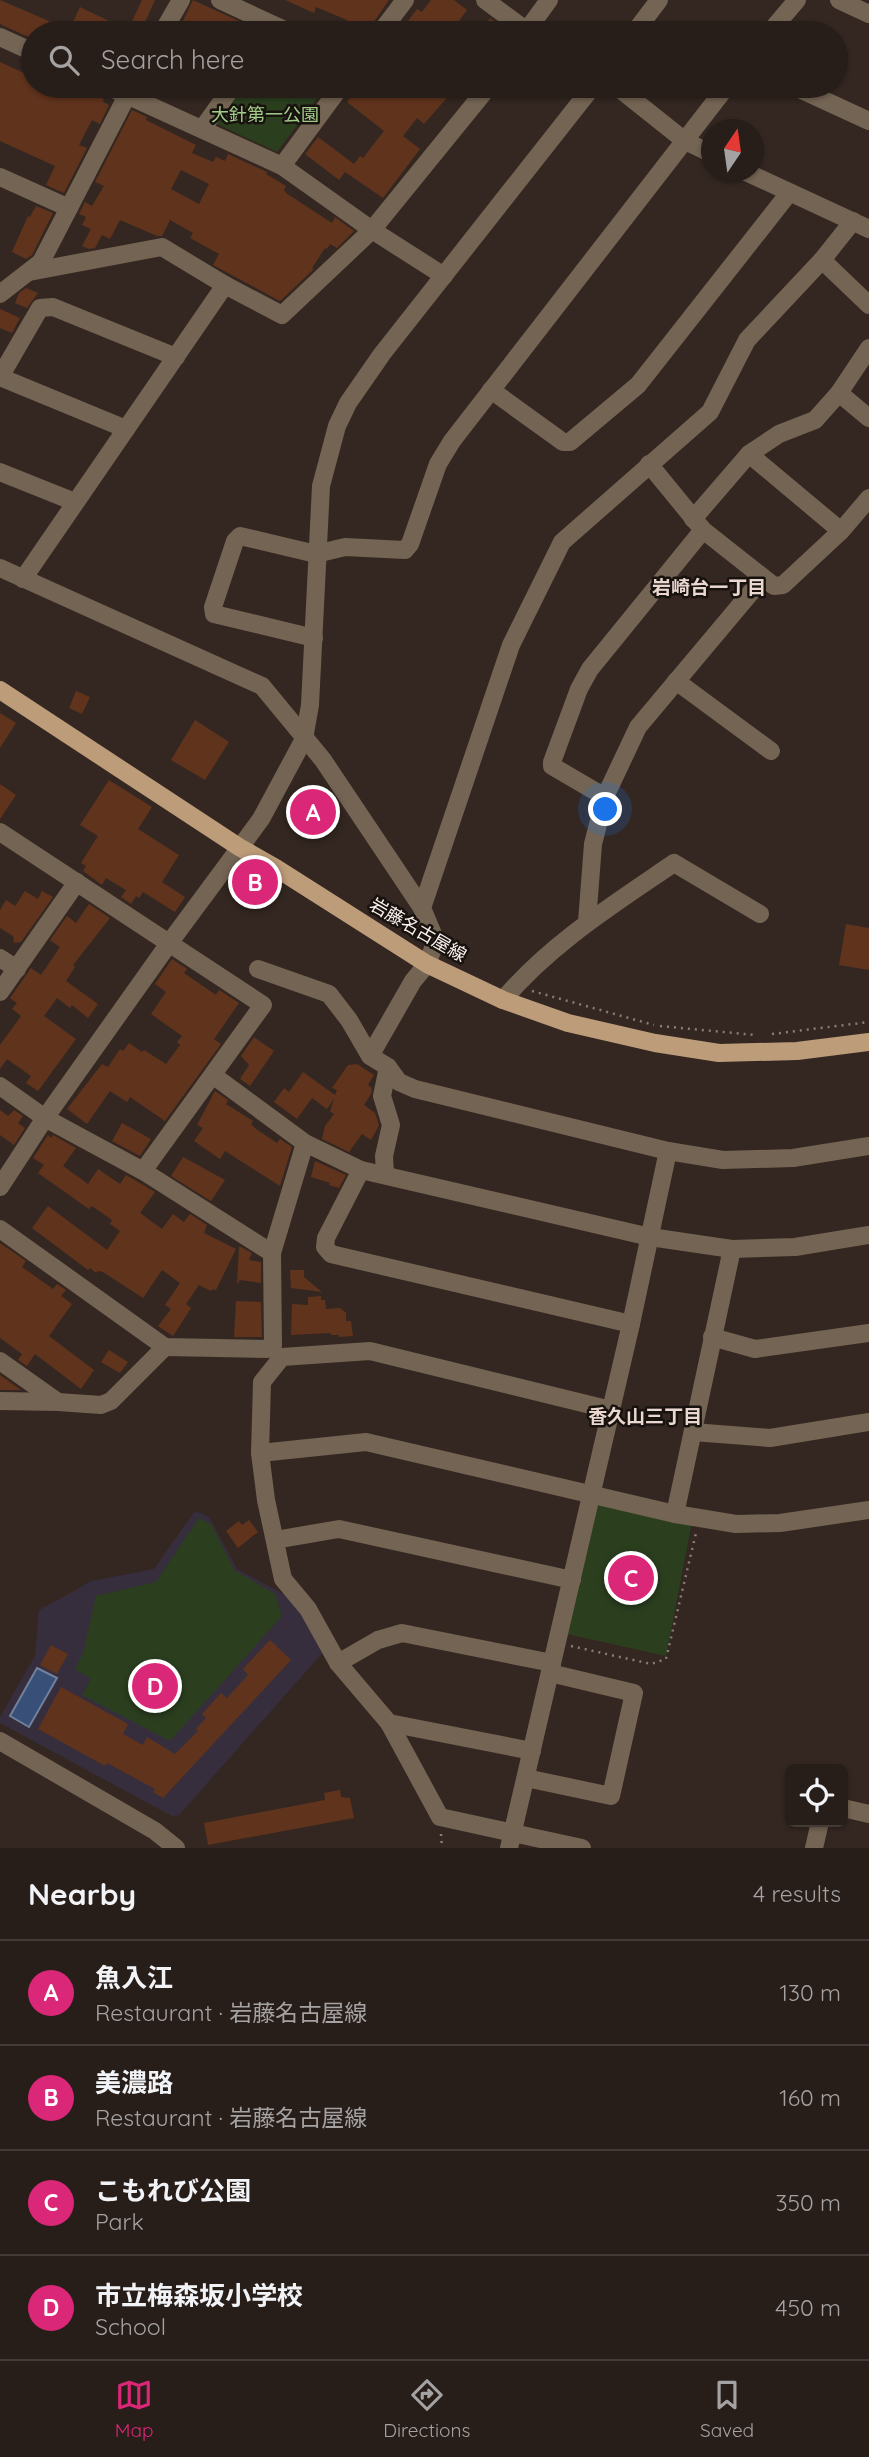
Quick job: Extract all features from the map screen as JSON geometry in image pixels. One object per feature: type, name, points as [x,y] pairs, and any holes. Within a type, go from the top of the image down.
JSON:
[{"type":"main road","name":"岩藤名古屋線","points":[[0,690],[239,847],[427,964],[509,993],[568,1023],[655,1043],[719,1053],[797,1051],[869,1042]]},
{"type":"street","points":[[169,21],[181,0]]},
{"type":"street","points":[[220,0],[260,21]]},
{"type":"street","points":[[389,21],[405,0]]},
{"type":"street","points":[[485,0],[512,21]]},
{"type":"street","points":[[534,21],[549,0]]},
{"type":"street","points":[[643,21],[659,0]]},
{"type":"street","points":[[779,21],[797,0]]},
{"type":"street","points":[[839,0],[869,14]]},
{"type":"street","points":[[0,37],[21,47]]},
{"type":"street","points":[[0,295],[41,262],[125,98]]},
{"type":"street","points":[[144,98],[202,129],[282,166],[372,230],[444,276]]},
{"type":"street","points":[[202,129],[224,98]]},
{"type":"street","points":[[282,166],[332,98]]},
{"type":"street","points":[[29,272],[162,247],[282,315],[372,230],[479,98]]},
{"type":"street","points":[[0,1186],[170,942],[261,820],[304,738],[310,705],[321,486],[337,426],[348,403],[382,354],[584,98]]},
{"type":"street","points":[[631,98],[685,141],[701,149]]},
{"type":"street","points":[[314,638],[214,614],[213,607],[235,541],[240,536],[316,554],[345,547],[405,550],[410,544],[438,464],[491,390],[718,98]]},
{"type":"street","points":[[819,98],[869,121]]},
{"type":"street","points":[[0,177],[69,208]]},
{"type":"street","points":[[422,908],[511,645],[562,542],[710,412],[747,340],[822,260],[861,225],[764,181]]},
{"type":"street","points":[[491,390],[563,442],[570,442],[638,385],[789,193]]},
{"type":"street","points":[[822,260],[869,305]]},
{"type":"street","points":[[23,579],[225,285]]},
{"type":"street","points":[[126,429],[0,377],[40,308],[53,307],[176,356]]},
{"type":"street","points":[[605,797],[552,766],[579,689],[590,669],[749,454],[779,434],[816,420],[839,393],[869,348]]},
{"type":"street","points":[[839,393],[869,418]]},
{"type":"street","points":[[749,454],[841,530]]},
{"type":"street","points":[[649,464],[698,525],[775,586],[783,585],[841,530],[869,498]]},
{"type":"street","points":[[0,472],[75,502]]},
{"type":"street","points":[[0,569],[262,686],[323,760],[422,908],[436,941],[427,964],[413,981],[370,1056]]},
{"type":"street","points":[[587,922],[593,844],[605,797],[638,727],[763,578]]},
{"type":"street","points":[[676,681],[771,751]]},
{"type":"street","points":[[0,832],[263,1005],[143,1171]]},
{"type":"street","points":[[509,993],[587,922],[674,863],[760,914]]},
{"type":"street","points":[[0,992],[77,882]]},
{"type":"street","points":[[0,958],[17,969]]},
{"type":"street","points":[[258,969],[329,994],[349,1020],[370,1056],[388,1067],[399,1082],[415,1089],[667,1152],[738,1161],[793,1158],[869,1146]]},
{"type":"street","points":[[386,1174],[384,1156],[391,1125],[382,1096],[388,1067]]},
{"type":"street","points":[[214,1076],[305,1143],[361,1170],[650,1237],[732,1250],[795,1247],[869,1234]]},
{"type":"street","points":[[0,1086],[45,1118],[143,1171],[272,1253]]},
{"type":"street","points":[[0,1229],[165,1348],[268,1349],[274,1340],[272,1253],[305,1143]]},
{"type":"street","points":[[511,1840],[631,1324],[667,1152]]},
{"type":"street","points":[[361,1170],[326,1238],[325,1247],[331,1254],[631,1324]]},
{"type":"street","points":[[675,1514],[732,1250]]},
{"type":"street","points":[[712,1337],[755,1349],[869,1333]]},
{"type":"street","points":[[0,1401],[101,1405],[111,1401],[165,1348]]},
{"type":"street","points":[[582,1848],[511,1840],[440,1817],[389,1723],[338,1663],[308,1609],[284,1579],[266,1500],[260,1453],[261,1382],[282,1357],[370,1351],[611,1410]]},
{"type":"street","points":[[0,1360],[58,1402]]},
{"type":"street","points":[[693,1432],[770,1438],[869,1422]]},
{"type":"street","points":[[260,1453],[366,1442],[675,1514],[736,1524],[780,1523],[869,1510]]},
{"type":"street","points":[[275,1540],[339,1529],[572,1580]]},
{"type":"street","points":[[338,1663],[378,1640],[402,1633],[551,1668],[634,1693],[611,1796],[526,1778]]},
{"type":"street","points":[[389,1723],[532,1751]]},
{"type":"street","points":[[0,1741],[155,1831],[176,1848]]},
{"type":"street","points":[[848,1809],[869,1814]]},
{"type":"street","points":[[814,1848],[819,1827]]},
{"type":"path","points":[[509,993],[657,1026],[762,1035],[869,1023]]},
{"type":"path","points":[[557,1643],[651,1664],[666,1659],[699,1518]]},
{"type":"shaded area","points":[[195,1511],[209,1517],[237,1569],[289,1597],[300,1610],[324,1651],[179,1815],[172,1816],[0,1723],[0,1717],[35,1656],[39,1610],[92,1581],[154,1569]]},
{"type":"green space","name":"大針第一公園","points":[[230,98],[317,98],[277,152],[213,122]]},
{"type":"green space","points":[[598,1501],[692,1522],[666,1656],[567,1634]]},
{"type":"green space","points":[[199,1518],[211,1524],[234,1570],[275,1594],[282,1616],[170,1741],[82,1695],[91,1679],[75,1669],[83,1653],[96,1596],[156,1582]]},
{"type":"water","points":[[37,1668],[57,1678],[29,1727],[10,1716]]},
{"type":"building","points":[[0,0],[49,21],[21,21],[21,34],[0,24]]},
{"type":"building","points":[[142,0],[155,0],[145,21],[132,21]]},
{"type":"building","points":[[193,0],[239,21],[183,21]]},
{"type":"building","points":[[285,0],[389,0],[374,21],[347,21],[316,7],[314,13]]},
{"type":"building","points":[[431,0],[454,0],[467,10],[459,21],[408,21],[417,9],[422,12]]},
{"type":"building","points":[[80,7],[109,21],[74,21]]},
{"type":"building","points":[[0,62],[21,72],[21,98],[102,98],[109,105],[100,124],[92,120],[79,145],[87,148],[64,193],[46,185],[55,166],[0,141]]},
{"type":"building","points":[[350,98],[447,98],[424,124],[417,118],[403,136],[420,149],[383,198],[345,172],[339,180],[305,154],[318,137],[354,164],[360,156],[363,158],[384,131],[347,102]]},
{"type":"building","points":[[132,110],[196,145],[192,153],[213,162],[216,157],[225,161],[228,154],[267,172],[266,174],[286,186],[286,193],[332,223],[335,217],[354,231],[337,248],[330,244],[325,248],[312,268],[314,269],[280,301],[213,265],[219,254],[190,238],[193,233],[170,220],[162,236],[157,236],[120,220],[110,239],[102,235],[95,248],[82,246],[91,229],[82,225],[86,217],[79,214],[85,202],[92,206],[104,186],[95,182]],"holes":[[[181,170],[209,184],[199,204],[171,189]]]},
{"type":"building","points":[[36,206],[53,213],[32,255],[26,259],[12,252],[28,216],[30,217]]},
{"type":"building","points":[[26,288],[38,293],[27,308],[15,303],[19,293]]},
{"type":"building","points":[[0,309],[20,318],[12,333],[0,328]]},
{"type":"building","points":[[76,691],[90,697],[82,714],[69,708]]},
{"type":"building","points":[[0,713],[16,723],[0,748]]},
{"type":"building","points":[[195,720],[229,742],[205,780],[171,760]]},
{"type":"building","points":[[109,780],[152,807],[138,829],[179,855],[162,882],[185,897],[175,912],[143,892],[139,898],[136,896],[131,904],[121,897],[126,890],[106,878],[102,885],[83,871],[86,866],[81,863],[98,836],[80,825]]},
{"type":"building","points":[[0,784],[16,795],[0,819]]},
{"type":"building","points":[[241,868],[262,881],[259,900],[230,880]]},
{"type":"building","points":[[25,891],[38,899],[42,891],[53,897],[21,942],[14,943],[13,936],[0,928],[0,910],[6,900],[15,906]]},
{"type":"building","points":[[89,904],[110,918],[73,965],[75,967],[66,981],[98,1004],[88,1018],[72,1005],[70,1008],[57,998],[44,1016],[76,1039],[38,1091],[26,1083],[31,1076],[7,1059],[0,1069],[0,1045],[21,1016],[12,1009],[17,1003],[10,998],[31,968],[41,975],[60,947],[50,940],[67,916],[76,923]]},
{"type":"building","points":[[846,924],[869,928],[869,970],[839,965]]},
{"type":"building","points":[[172,959],[187,969],[184,973],[216,995],[219,990],[239,1003],[214,1039],[221,1044],[165,1121],[130,1097],[127,1102],[110,1091],[87,1124],[67,1109],[102,1064],[108,1067],[120,1049],[123,1051],[129,1043],[166,1064],[180,1045],[177,1042],[182,1036],[151,1014],[166,992],[155,984]]},
{"type":"building","points":[[254,1037],[274,1051],[250,1086],[240,1079],[249,1065],[241,1056]]},
{"type":"building","points":[[357,1064],[374,1075],[368,1085],[372,1088],[371,1094],[364,1105],[375,1113],[379,1125],[371,1140],[362,1134],[349,1152],[322,1139],[325,1126],[334,1114],[330,1111],[334,1099],[327,1109],[312,1098],[297,1119],[274,1102],[284,1088],[289,1092],[303,1072],[335,1095],[337,1090],[332,1088],[348,1065]]},
{"type":"building","points":[[215,1091],[228,1100],[226,1104],[253,1121],[251,1124],[256,1129],[277,1143],[280,1139],[292,1147],[280,1186],[225,1151],[220,1159],[194,1141],[203,1128],[197,1125]]},
{"type":"building","points":[[0,1110],[8,1116],[14,1110],[23,1116],[18,1123],[25,1128],[14,1145],[0,1135]]},
{"type":"building","points":[[122,1123],[151,1139],[140,1156],[112,1141]]},
{"type":"building","points":[[48,1135],[51,1138],[53,1135],[76,1148],[63,1166],[88,1184],[98,1169],[120,1184],[126,1175],[155,1192],[140,1213],[162,1229],[173,1214],[184,1222],[190,1214],[207,1225],[204,1233],[236,1249],[216,1290],[211,1291],[199,1285],[186,1304],[191,1308],[173,1336],[158,1326],[171,1309],[165,1305],[180,1283],[162,1270],[143,1298],[103,1272],[96,1273],[90,1268],[88,1270],[32,1228],[48,1206],[107,1250],[120,1231],[110,1224],[112,1220],[92,1206],[89,1209],[38,1173],[44,1165],[33,1158]]},
{"type":"building","points":[[183,1157],[225,1180],[211,1201],[171,1176]]},
{"type":"building","points":[[315,1161],[346,1175],[339,1188],[311,1177]]},
{"type":"building","points":[[0,1243],[26,1261],[22,1267],[53,1289],[57,1284],[66,1290],[61,1296],[72,1304],[49,1336],[94,1370],[81,1389],[35,1354],[27,1366],[18,1360],[22,1354],[0,1338]]},
{"type":"building","points":[[239,1246],[252,1253],[249,1260],[261,1262],[261,1283],[240,1280],[237,1284]]},
{"type":"building","points":[[290,1270],[304,1270],[304,1277],[322,1292],[291,1288]]},
{"type":"building","points":[[321,1296],[321,1300],[325,1300],[326,1309],[340,1308],[346,1313],[346,1321],[351,1321],[353,1336],[339,1337],[331,1333],[291,1335],[292,1304],[308,1305],[308,1297]]},
{"type":"building","points":[[236,1301],[261,1302],[262,1337],[234,1337]]},
{"type":"building","points":[[109,1350],[128,1362],[120,1373],[101,1362]]},
{"type":"building","points":[[0,1375],[21,1390],[0,1390]]},
{"type":"building","points":[[249,1520],[258,1532],[238,1548],[226,1531],[239,1521],[242,1525]]},
{"type":"building","points":[[270,1640],[291,1660],[163,1798],[153,1792],[155,1789],[107,1763],[105,1766],[38,1729],[61,1687],[128,1724],[123,1734],[143,1745],[147,1737],[175,1754],[198,1731],[196,1729],[206,1718],[202,1714],[221,1693],[227,1698],[248,1675],[243,1669]]},
{"type":"building","points":[[51,1645],[68,1654],[57,1674],[40,1665]]},
{"type":"building","points":[[340,1790],[341,1797],[350,1798],[354,1818],[208,1845],[204,1823],[325,1800],[324,1793]]},
{"type":"place","name":"魚入江","points":[[313,812]]},
{"type":"place","name":"美濃路","points":[[255,882]]},
{"type":"place","name":"こもれび公園","points":[[631,1578]]},
{"type":"place","name":"市立梅森坂小学校","points":[[155,1686]]},
{"type":"district","name":"岩崎台一丁目","points":[[709,587]]},
{"type":"district","name":"香久山三丁目","points":[[645,1416]]}]
